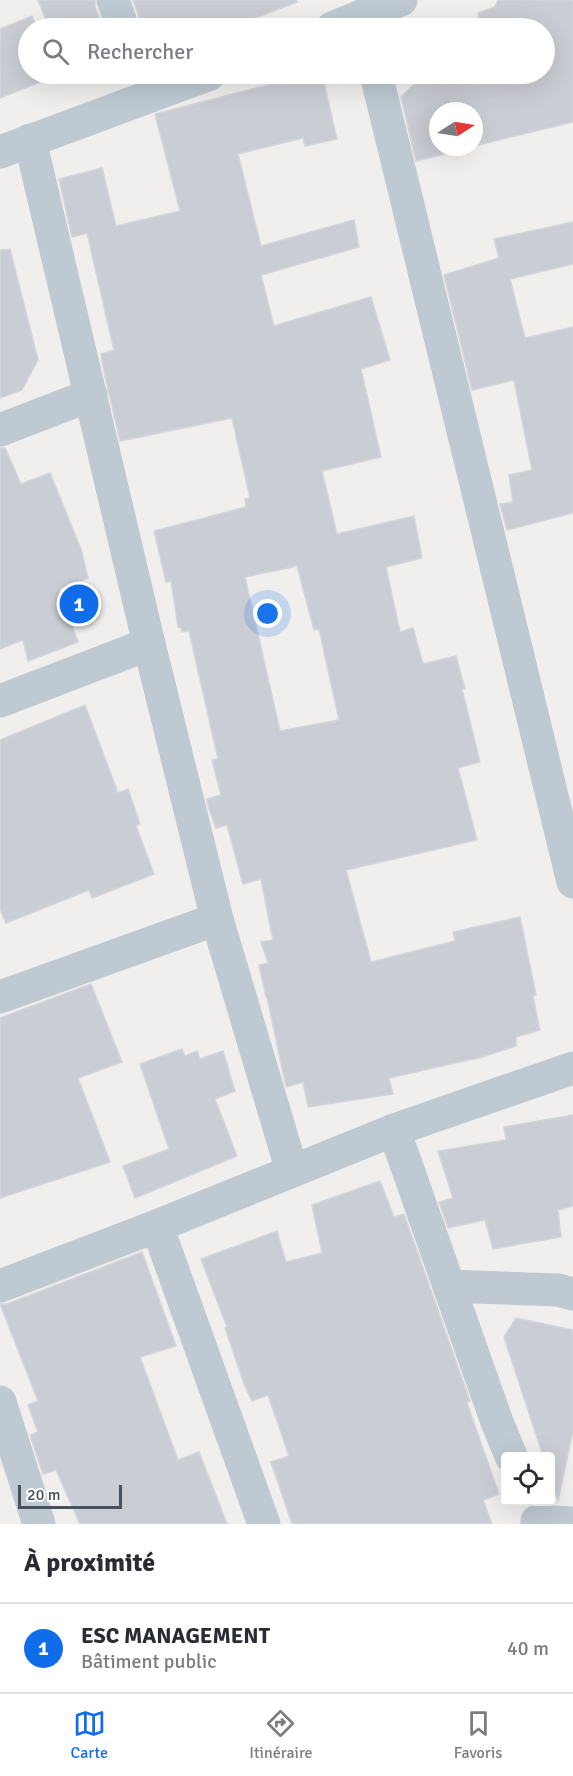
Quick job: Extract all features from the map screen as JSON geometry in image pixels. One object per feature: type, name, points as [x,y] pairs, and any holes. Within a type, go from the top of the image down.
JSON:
[{"type":"street","points":[[113,0],[119,18]]},
{"type":"street","points":[[363,15],[401,0]]},
{"type":"street","points":[[378,84],[573,882]]},
{"type":"street","points":[[0,152],[30,140],[142,85]]},
{"type":"street","points":[[30,140],[149,644],[218,919],[292,1171]]},
{"type":"street","points":[[0,430],[91,395]]},
{"type":"street","points":[[0,701],[149,644]]},
{"type":"street","points":[[0,997],[218,919]]},
{"type":"street","points":[[0,1286],[157,1226],[394,1130],[573,1068]]},
{"type":"street","points":[[394,1130],[509,1452]]},
{"type":"street","points":[[157,1226],[264,1524]]},
{"type":"street","points":[[449,1286],[558,1290],[573,1294]]},
{"type":"street","points":[[0,1402],[13,1491],[39,1524]]},
{"type":"street","points":[[535,1516],[573,1523]]},
{"type":"building","points":[[38,0],[95,0],[99,18],[45,18]]},
{"type":"building","points":[[133,0],[296,0],[297,2],[255,18],[140,18]]},
{"type":"building","points":[[498,0],[573,0],[573,122],[483,144],[483,102],[429,102],[429,156],[436,156],[416,161],[401,97],[414,84],[555,84],[555,18],[479,18],[478,13],[495,7]]},
{"type":"building","points":[[18,22],[18,84],[35,84],[0,98],[0,29]]},
{"type":"building","points":[[271,84],[324,84],[337,139],[305,146],[303,138],[238,154],[261,246],[354,220],[359,247],[261,275],[274,326],[371,297],[390,360],[361,369],[381,457],[322,471],[337,534],[414,516],[422,558],[386,567],[400,632],[413,628],[423,664],[456,656],[480,762],[458,768],[477,840],[346,870],[371,962],[455,941],[453,932],[520,917],[536,995],[533,996],[540,1030],[516,1037],[516,1046],[482,1057],[389,1078],[393,1094],[308,1107],[303,1082],[286,1087],[259,965],[268,963],[261,942],[273,940],[261,879],[243,884],[227,825],[216,828],[208,806],[207,799],[221,795],[212,760],[218,759],[189,631],[182,632],[178,627],[171,581],[166,582],[154,531],[246,507],[245,499],[250,498],[232,418],[120,441],[101,354],[114,350],[87,233],[72,237],[59,179],[102,168],[116,226],[180,211],[155,114]],"holes":[[[297,566],[314,630],[319,629],[339,720],[280,731],[245,577]]]},
{"type":"building","points":[[573,222],[573,264],[510,279],[525,338],[573,327],[573,513],[507,530],[500,504],[513,502],[509,475],[532,470],[514,380],[472,390],[444,275],[499,258],[494,239]]},
{"type":"building","points":[[10,249],[38,360],[22,390],[0,398],[0,250]]},
{"type":"building","points":[[0,448],[5,448],[21,484],[50,473],[81,549],[88,578],[59,589],[78,642],[28,661],[23,640],[0,649]]},
{"type":"building","points":[[85,705],[118,793],[128,789],[140,824],[136,826],[154,874],[92,898],[89,890],[6,923],[0,909],[0,740]]},
{"type":"building","points":[[91,984],[122,1062],[78,1078],[110,1162],[0,1198],[0,1018]]},
{"type":"building","points":[[182,1049],[185,1056],[197,1051],[200,1059],[223,1051],[235,1091],[215,1099],[237,1156],[135,1198],[123,1166],[169,1149],[140,1064]]},
{"type":"building","points":[[573,1115],[573,1206],[558,1210],[561,1237],[493,1249],[485,1220],[448,1228],[439,1202],[453,1198],[438,1151],[506,1140],[504,1127]]},
{"type":"building","points":[[380,1181],[394,1217],[404,1214],[470,1401],[467,1403],[499,1494],[483,1500],[492,1524],[292,1524],[271,1462],[289,1456],[268,1395],[252,1401],[244,1384],[225,1328],[227,1327],[201,1259],[277,1231],[286,1262],[322,1253],[312,1205]]},
{"type":"building","points":[[142,1252],[176,1346],[140,1357],[178,1460],[199,1452],[227,1524],[80,1524],[56,1470],[43,1474],[30,1435],[38,1432],[28,1405],[38,1401],[0,1304],[7,1304]]},
{"type":"building","points":[[516,1318],[573,1330],[573,1431],[558,1501],[555,1492],[555,1452],[542,1452],[504,1337]]},
{"type":"place","name":"ESC MANAGEMENT","points":[[79,604]]}]
